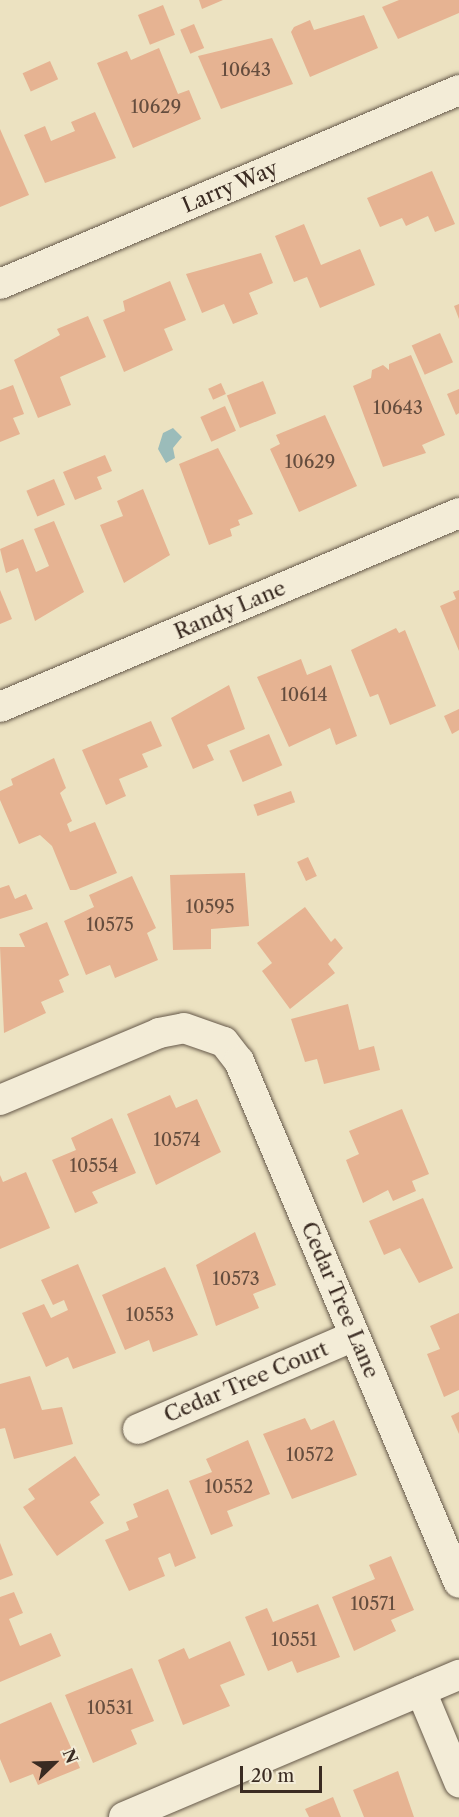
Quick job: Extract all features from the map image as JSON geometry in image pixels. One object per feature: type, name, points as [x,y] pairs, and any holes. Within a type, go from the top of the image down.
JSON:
[{"type":"street","name":"Larry Way","points":[[0,284],[459,90]]},
{"type":"street","name":"Randy Lane","points":[[0,707],[459,513]]},
{"type":"street","name":"Cedar Tree Lane","points":[[0,1100],[159,1032],[184,1028],[204,1032],[224,1042],[239,1061],[459,1582]]},
{"type":"street","name":"Cedar Tree Court","points":[[138,1429],[354,1336]]},
{"type":"street","points":[[124,1817],[459,1675]]},
{"type":"street","points":[[421,1691],[459,1782]]},
{"type":"water","points":[[173,428],[182,437],[173,448],[175,458],[166,463],[158,449],[163,433]]},
{"type":"building","points":[[199,0],[223,0],[202,9]]},
{"type":"building","points":[[399,0],[459,0],[459,13],[398,39],[382,7]]},
{"type":"building","points":[[163,5],[175,35],[150,45],[138,15]]},
{"type":"building","points":[[364,15],[378,48],[310,77],[291,32],[294,27],[310,20],[314,30]]},
{"type":"building","points":[[194,24],[204,48],[190,54],[180,30]]},
{"type":"building","points":[[272,38],[293,84],[221,109],[198,56]]},
{"type":"building","points":[[159,48],[178,94],[189,90],[201,119],[133,148],[97,63],[127,51],[131,60]]},
{"type":"building","points":[[50,61],[58,79],[31,91],[23,73]]},
{"type":"building","points":[[95,112],[116,158],[45,183],[24,135],[45,126],[51,141],[75,131],[71,122]]},
{"type":"building","points":[[0,129],[29,195],[0,207]]},
{"type":"building","points":[[432,171],[455,224],[435,232],[428,216],[406,226],[402,218],[380,227],[367,198]]},
{"type":"building","points":[[304,224],[321,265],[360,249],[375,285],[320,308],[307,277],[294,282],[275,236]]},
{"type":"building","points":[[261,253],[273,283],[249,293],[258,314],[233,324],[224,304],[202,313],[186,274]]},
{"type":"building","points":[[170,281],[186,320],[164,329],[173,350],[124,372],[103,320],[125,311],[123,301]]},
{"type":"building","points":[[459,304],[459,319],[454,306]]},
{"type":"building","points":[[88,316],[106,357],[60,377],[71,405],[38,418],[14,360],[60,335],[57,329]]},
{"type":"building","points":[[440,333],[453,362],[425,375],[412,346]]},
{"type":"building","points":[[411,355],[445,435],[422,445],[426,453],[383,467],[353,386],[371,378],[372,370],[383,365],[389,370],[389,364]]},
{"type":"building","points":[[263,381],[276,413],[240,428],[227,396]]},
{"type":"building","points":[[221,383],[226,394],[213,400],[208,389]]},
{"type":"building","points":[[13,385],[24,414],[13,418],[20,434],[0,442],[0,390]]},
{"type":"building","points":[[459,389],[459,413],[456,415],[447,394]]},
{"type":"building","points":[[225,406],[236,431],[211,442],[200,417]]},
{"type":"building","points":[[325,415],[357,486],[299,512],[270,449],[280,444],[276,435]]},
{"type":"building","points":[[218,448],[253,514],[238,520],[240,525],[230,529],[232,536],[209,545],[179,464]]},
{"type":"building","points":[[105,455],[112,471],[97,477],[102,489],[75,500],[63,472]]},
{"type":"building","points":[[54,479],[65,505],[37,516],[26,491]]},
{"type":"building","points":[[143,489],[170,555],[124,583],[100,525],[123,516],[117,501]]},
{"type":"building","points":[[54,521],[84,592],[35,621],[18,568],[6,573],[0,549],[23,539],[36,572],[49,566],[34,529]]},
{"type":"building","points":[[0,590],[12,619],[0,624]]},
{"type":"building","points":[[459,590],[459,651],[440,606],[456,599],[453,592]]},
{"type":"building","points":[[396,628],[399,633],[405,630],[436,706],[390,725],[378,694],[370,697],[351,650]]},
{"type":"building","points":[[301,659],[307,675],[331,665],[357,736],[336,745],[330,728],[289,747],[257,677]]},
{"type":"building","points":[[229,685],[245,729],[207,745],[214,760],[193,769],[171,718]]},
{"type":"building","points":[[459,709],[459,730],[452,734],[444,716]]},
{"type":"building","points":[[151,721],[162,746],[142,754],[148,767],[119,779],[126,796],[106,805],[82,750]]},
{"type":"building","points":[[269,734],[282,765],[243,782],[229,751]]},
{"type":"building","points":[[54,758],[66,788],[60,793],[72,821],[67,824],[70,832],[95,822],[117,873],[76,890],[70,890],[52,846],[40,835],[19,844],[0,800],[0,791],[13,785],[11,779]]},
{"type":"building","points":[[291,791],[295,802],[258,816],[253,805]]},
{"type":"building","points":[[308,857],[317,876],[306,881],[297,862]]},
{"type":"building","points":[[245,873],[249,926],[211,929],[211,949],[173,950],[170,875]]},
{"type":"building","points":[[132,876],[156,928],[147,933],[158,960],[115,978],[110,965],[86,975],[64,921],[94,907],[89,895]]},
{"type":"building","points":[[9,885],[15,899],[26,894],[33,909],[0,919],[0,888]]},
{"type":"building","points":[[305,907],[331,942],[335,938],[343,948],[328,964],[335,973],[290,1009],[262,971],[272,963],[257,943]]},
{"type":"building","points":[[47,922],[69,975],[59,980],[64,992],[41,1002],[46,1013],[4,1033],[0,947],[25,947],[19,934]]},
{"type":"building","points":[[348,1004],[359,1050],[374,1046],[380,1070],[324,1084],[317,1059],[305,1062],[291,1019]]},
{"type":"building","points":[[170,1095],[176,1108],[197,1099],[221,1152],[156,1185],[127,1114]]},
{"type":"building","points":[[402,1109],[429,1174],[412,1181],[416,1191],[393,1201],[388,1190],[363,1203],[346,1160],[359,1154],[349,1131]]},
{"type":"building","points":[[112,1118],[136,1173],[92,1192],[98,1203],[75,1213],[52,1160],[76,1150],[71,1138]]},
{"type":"building","points":[[26,1172],[50,1228],[0,1249],[0,1175],[3,1182]]},
{"type":"building","points":[[423,1198],[453,1268],[419,1283],[400,1248],[384,1255],[369,1221]]},
{"type":"building","points":[[255,1232],[276,1285],[253,1294],[259,1308],[216,1326],[196,1265]]},
{"type":"building","points":[[78,1264],[116,1353],[73,1369],[68,1357],[46,1367],[22,1313],[44,1304],[51,1318],[68,1310],[64,1300],[53,1305],[41,1280]]},
{"type":"building","points":[[165,1267],[198,1335],[153,1352],[149,1340],[125,1350],[102,1295]]},
{"type":"building","points":[[459,1313],[459,1390],[444,1397],[427,1354],[440,1349],[430,1326]]},
{"type":"building","points":[[30,1376],[42,1410],[62,1407],[73,1444],[14,1459],[5,1428],[0,1429],[0,1384]]},
{"type":"building","points":[[459,1412],[459,1434],[451,1416]]},
{"type":"building","points":[[305,1418],[311,1430],[334,1420],[357,1475],[292,1499],[263,1434]]},
{"type":"building","points":[[248,1440],[270,1494],[227,1511],[233,1526],[211,1535],[189,1481],[212,1472],[206,1459]]},
{"type":"building","points":[[75,1456],[100,1495],[90,1502],[104,1523],[57,1556],[23,1507],[35,1499],[28,1489]]},
{"type":"building","points":[[168,1489],[196,1558],[175,1567],[170,1553],[158,1558],[165,1576],[129,1591],[105,1540],[129,1530],[126,1522],[138,1517],[133,1504]]},
{"type":"building","points":[[0,1543],[13,1575],[0,1580]]},
{"type":"building","points":[[391,1556],[414,1610],[391,1620],[396,1631],[354,1651],[332,1597],[375,1579],[369,1565]]},
{"type":"building","points":[[14,1592],[23,1613],[9,1619],[20,1646],[51,1633],[61,1656],[0,1682],[0,1597]]},
{"type":"building","points":[[318,1604],[340,1657],[297,1673],[292,1661],[268,1671],[245,1617],[267,1608],[273,1622]]},
{"type":"building","points":[[230,1641],[245,1675],[220,1685],[230,1706],[183,1725],[158,1660],[184,1648],[189,1659]]},
{"type":"building","points":[[132,1668],[154,1721],[131,1730],[137,1744],[93,1763],[65,1695]]},
{"type":"building","points":[[51,1702],[80,1768],[38,1785],[33,1774],[10,1783],[0,1759],[0,1724]]},
{"type":"building","points":[[398,1771],[414,1817],[364,1817],[353,1790]]},
{"type":"building","points":[[333,1797],[341,1817],[309,1817],[305,1809]]}]
